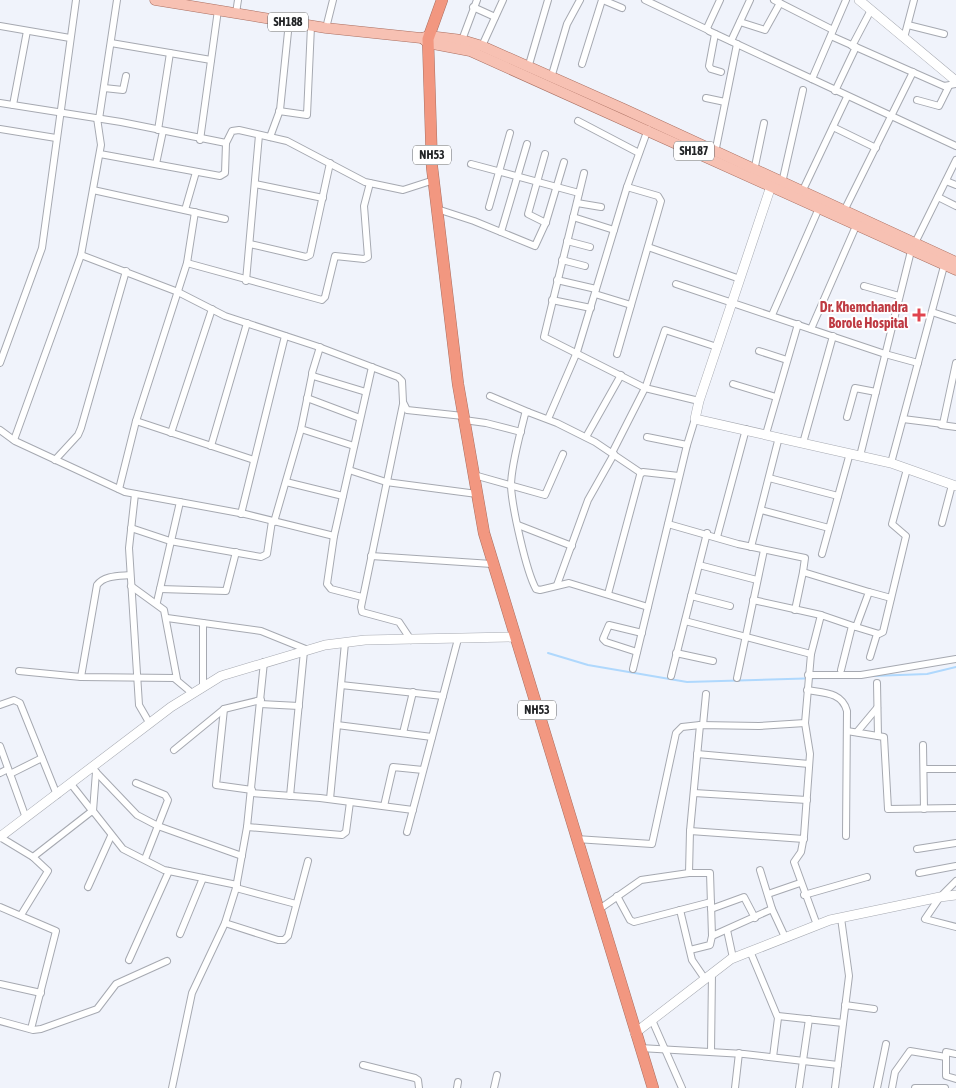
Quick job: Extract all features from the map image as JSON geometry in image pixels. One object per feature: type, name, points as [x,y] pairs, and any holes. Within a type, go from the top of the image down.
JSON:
[{"type":"highway","name":"NH53","points":[[442,0],[426,39],[434,180],[464,418],[484,533],[653,1088]]},
{"type":"main road","name":"SH188","points":[[155,0],[207,4],[218,10],[311,26],[426,39]]},
{"type":"main road","name":"SH187","points":[[426,39],[462,40],[482,46],[506,62]]},
{"type":"main road","name":"SH187","points":[[426,39],[506,62],[714,156],[771,186],[856,226],[953,263]]},
{"type":"main road","name":"SH187","points":[[714,156],[754,170],[844,211],[913,247]]},
{"type":"street","points":[[0,362],[41,254],[76,0]]},
{"type":"street","points":[[14,440],[82,255],[100,154],[101,143],[98,118],[117,0]]},
{"type":"street","points":[[236,13],[238,0]]},
{"type":"street","points":[[326,28],[333,0]]},
{"type":"street","points":[[462,40],[476,0]]},
{"type":"street","points":[[482,46],[503,0]]},
{"type":"street","points":[[527,71],[548,0]]},
{"type":"street","points":[[549,81],[567,24],[580,0]]},
{"type":"street","points":[[582,64],[602,0],[622,8]]},
{"type":"street","points":[[645,0],[835,91],[956,146]]},
{"type":"street","points":[[712,32],[707,28],[720,0]]},
{"type":"street","points":[[714,156],[734,43],[740,22],[750,0]]},
{"type":"street","points":[[812,79],[846,0]]},
{"type":"street","points":[[859,0],[954,81]]},
{"type":"street","points":[[904,38],[914,0]]},
{"type":"street","points":[[740,22],[765,30],[776,1],[854,46],[913,72],[954,81]]},
{"type":"street","points":[[473,7],[496,17]]},
{"type":"street","points":[[200,140],[218,10]]},
{"type":"street","points":[[835,91],[871,10]]},
{"type":"street","points":[[270,137],[280,112],[289,22]]},
{"type":"street","points":[[908,25],[944,34]]},
{"type":"street","points":[[0,26],[70,38]]},
{"type":"street","points":[[280,112],[307,115],[311,26]]},
{"type":"street","points":[[13,105],[27,31]]},
{"type":"street","points":[[712,32],[709,67],[721,72]]},
{"type":"street","points":[[110,43],[211,60]]},
{"type":"street","points":[[156,164],[170,53]]},
{"type":"street","points":[[844,211],[913,72]]},
{"type":"street","points":[[104,88],[122,90],[126,76]]},
{"type":"street","points":[[916,100],[939,106],[954,81]]},
{"type":"street","points":[[782,183],[803,90]]},
{"type":"street","points":[[802,192],[848,97]]},
{"type":"street","points":[[706,98],[725,102]]},
{"type":"street","points":[[0,103],[98,118],[200,140],[226,143]]},
{"type":"street","points":[[578,121],[639,153]]},
{"type":"street","points":[[754,170],[764,123]]},
{"type":"street","points":[[548,420],[579,347],[627,187],[649,126]]},
{"type":"street","points":[[833,127],[876,148]]},
{"type":"street","points":[[0,129],[56,138]]},
{"type":"street","points":[[100,154],[220,176],[224,175],[226,143],[236,130],[287,141],[370,183],[403,190],[434,180]]},
{"type":"street","points":[[488,207],[510,133]]},
{"type":"street","points":[[246,281],[258,135]]},
{"type":"street","points":[[501,232],[528,144]]},
{"type":"street","points":[[545,154],[528,214],[546,223]]},
{"type":"street","points":[[437,209],[474,221],[535,246],[546,223],[564,162]]},
{"type":"street","points":[[860,456],[913,247],[955,162]]},
{"type":"street","points":[[250,244],[306,256],[310,255],[330,164]]},
{"type":"street","points":[[471,164],[579,193]]},
{"type":"street","points":[[186,210],[196,172]]},
{"type":"street","points":[[584,173],[545,327],[545,338],[579,347],[621,375],[645,387],[697,411],[746,430],[767,431],[779,437],[804,439],[891,463],[954,486],[942,523]]},
{"type":"street","points":[[946,181],[956,185]]},
{"type":"street","points":[[187,263],[246,281],[320,300],[323,299],[335,256],[368,258],[364,206],[370,183]]},
{"type":"street","points":[[255,184],[323,198]]},
{"type":"street","points":[[634,669],[687,444],[717,347],[771,186]]},
{"type":"street","points":[[617,354],[661,199],[658,196],[627,187]]},
{"type":"street","points":[[93,190],[225,219]]},
{"type":"street","points":[[938,198],[956,206]]},
{"type":"street","points":[[577,203],[601,207]]},
{"type":"street","points":[[772,315],[819,208]]},
{"type":"street","points":[[119,490],[136,421],[187,263],[195,212]]},
{"type":"street","points":[[573,217],[614,230]]},
{"type":"street","points":[[812,329],[856,226]]},
{"type":"street","points":[[567,241],[590,247]]},
{"type":"street","points":[[648,247],[740,279]]},
{"type":"street","points":[[82,255],[178,292],[212,309],[247,323],[320,347],[401,378],[403,402],[362,597],[362,612],[395,620],[412,640]]},
{"type":"street","points":[[562,260],[585,266]]},
{"type":"street","points":[[891,463],[932,312],[953,263]]},
{"type":"street","points":[[54,460],[78,435],[81,428],[126,271]]},
{"type":"street","points":[[557,280],[631,305]]},
{"type":"street","points":[[676,284],[885,354],[918,363]]},
{"type":"street","points":[[864,286],[900,296]]},
{"type":"street","points":[[552,300],[591,308]]},
{"type":"street","points":[[171,433],[212,309]]},
{"type":"street","points":[[932,312],[956,320]]},
{"type":"street","points":[[211,446],[247,323]]},
{"type":"street","points":[[767,431],[798,324]]},
{"type":"street","points":[[557,585],[590,496],[613,454],[645,387],[666,330],[717,347]]},
{"type":"street","points":[[241,514],[285,336]]},
{"type":"street","points":[[804,439],[833,336]]},
{"type":"street","points":[[131,528],[170,541],[261,557],[266,556],[273,521],[301,429],[320,347]]},
{"type":"street","points":[[760,350],[787,360]]},
{"type":"street","points":[[942,425],[945,422],[956,363]]},
{"type":"street","points":[[362,597],[328,586],[334,536],[372,367]]},
{"type":"street","points":[[312,375],[366,392]]},
{"type":"street","points":[[586,437],[621,375]]},
{"type":"street","points":[[733,384],[776,398]]},
{"type":"street","points":[[847,417],[855,388],[876,392]]},
{"type":"street","points":[[490,396],[586,437],[641,473],[680,476]]},
{"type":"street","points":[[307,398],[360,418]]},
{"type":"street","points":[[403,402],[407,410],[464,418],[520,432]]},
{"type":"street","points":[[528,412],[525,414],[520,432],[511,484],[523,550],[534,587],[538,590],[569,583],[648,607]]},
{"type":"street","points":[[903,419],[956,427]]},
{"type":"street","points":[[136,421],[254,460]]},
{"type":"street","points":[[301,429],[354,446]]},
{"type":"street","points":[[0,430],[14,440],[119,490],[241,514],[334,536]]},
{"type":"street","points":[[717,537],[746,430]]},
{"type":"street","points":[[647,437],[687,444]]},
{"type":"street","points":[[751,547],[779,437]]},
{"type":"street","points":[[822,554],[850,453]]},
{"type":"street","points":[[474,475],[546,495],[563,454]]},
{"type":"street","points":[[753,600],[821,615],[877,634],[883,632],[906,536],[893,526],[892,522],[907,469]]},
{"type":"street","points":[[349,470],[386,482],[477,494]]},
{"type":"street","points":[[608,594],[624,529],[641,473]]},
{"type":"street","points":[[769,478],[838,496]]},
{"type":"street","points":[[286,482],[343,496]]},
{"type":"street","points":[[135,494],[129,548],[130,575],[139,707],[150,724]]},
{"type":"street","points":[[157,602],[180,502]]},
{"type":"street","points":[[760,510],[829,528]]},
{"type":"street","points":[[668,524],[751,547],[805,558],[796,610]]},
{"type":"street","points":[[518,525],[572,546]]},
{"type":"street","points":[[671,676],[707,534]]},
{"type":"street","points":[[737,678],[764,550]]},
{"type":"street","points":[[160,589],[226,592],[236,552]]},
{"type":"street","points":[[371,556],[492,564]]},
{"type":"street","points":[[699,565],[757,580]]},
{"type":"street","points":[[804,572],[891,598]]},
{"type":"street","points":[[81,677],[97,585],[108,578],[130,575]]},
{"type":"street","points":[[131,586],[157,602],[164,610],[177,679],[192,693]]},
{"type":"street","points":[[841,670],[854,626],[869,592]]},
{"type":"street","points":[[691,596],[730,606]]},
{"type":"street","points":[[817,925],[804,895],[794,860],[801,854],[804,839],[809,764],[805,723],[808,681],[821,615]]},
{"type":"street","points":[[167,618],[262,631],[306,650]]},
{"type":"street","points":[[685,621],[812,654]]},
{"type":"street","points":[[203,623],[203,686]]},
{"type":"street","points":[[637,652],[606,642],[603,639],[609,625],[642,633]]},
{"type":"street","points":[[870,657],[877,634]]},
{"type":"street","points":[[21,915],[47,873],[47,869],[33,857],[0,837],[71,784],[94,770],[150,724],[203,686],[221,676],[264,662],[306,650],[345,642],[515,637]]},
{"type":"street","points":[[407,832],[458,639]]},
{"type":"street","points":[[330,799],[345,642]]},
{"type":"street","points":[[290,796],[306,650]]},
{"type":"street","points":[[676,653],[713,661]]},
{"type":"street","points":[[808,681],[861,675],[956,659]]},
{"type":"street","points":[[172,1088],[192,992],[226,922],[237,887],[248,827],[264,662]]},
{"type":"street","points":[[20,671],[81,677],[177,679]]},
{"type":"street","points":[[808,681],[842,699],[847,711],[846,836]]},
{"type":"street","points":[[877,683],[878,736]]},
{"type":"street","points":[[341,685],[443,696]]},
{"type":"street","points":[[403,733],[413,692]]},
{"type":"street","points":[[690,870],[690,831],[697,754],[706,694]]},
{"type":"street","points":[[0,705],[14,700],[20,703],[57,795]]},
{"type":"street","points":[[174,750],[224,709],[260,702],[299,706]]},
{"type":"street","points":[[857,732],[877,708]]},
{"type":"street","points":[[224,709],[216,785],[252,792],[330,799],[413,810]]},
{"type":"street","points":[[576,839],[652,844],[676,733],[682,727],[701,725],[759,726],[805,723]]},
{"type":"street","points":[[337,725],[432,737]]},
{"type":"street","points":[[847,731],[885,739],[886,807],[890,810],[956,808]]},
{"type":"street","points":[[0,746],[26,818]]},
{"type":"street","points":[[923,746],[924,809]]},
{"type":"street","points":[[697,754],[809,764]]},
{"type":"street","points":[[0,773],[9,772],[42,758]]},
{"type":"street","points":[[384,806],[392,766],[423,770]]},
{"type":"street","points":[[924,769],[956,769]]},
{"type":"street","points":[[93,812],[94,770]]},
{"type":"street","points":[[94,770],[133,812],[158,826],[242,856]]},
{"type":"street","points":[[136,783],[168,798],[145,859]]},
{"type":"street","points":[[71,784],[123,850],[169,871],[203,878],[296,904]]},
{"type":"street","points":[[694,793],[807,800]]},
{"type":"street","points":[[248,827],[342,835],[346,832],[350,802]]},
{"type":"street","points":[[33,857],[93,812]]},
{"type":"street","points":[[690,831],[804,839]]},
{"type":"street","points":[[88,887],[111,836]]},
{"type":"street","points":[[917,849],[956,843]]},
{"type":"street","points":[[226,922],[282,941],[288,936],[308,861]]},
{"type":"street","points":[[919,873],[956,866]]},
{"type":"street","points":[[598,910],[641,880],[690,870],[710,873],[712,936],[710,945],[690,950]]},
{"type":"street","points":[[760,870],[772,909],[785,937]]},
{"type":"street","points":[[129,960],[169,871]]},
{"type":"street","points":[[804,895],[867,877]]},
{"type":"street","points":[[180,934],[203,878]]},
{"type":"street","points":[[956,881],[940,896],[925,919],[956,927]]},
{"type":"street","points":[[768,894],[800,883]]},
{"type":"street","points":[[618,896],[632,922],[680,910],[711,906],[744,897],[755,918]]},
{"type":"street","points":[[636,1033],[733,958],[817,925],[841,918],[940,896],[956,896]]},
{"type":"street","points":[[0,907],[56,931],[31,1029]]},
{"type":"street","points":[[712,936],[772,909]]},
{"type":"street","points":[[680,910],[693,963],[704,979]]},
{"type":"street","points":[[835,1088],[849,976],[841,918]]},
{"type":"street","points":[[727,930],[733,958]]},
{"type":"street","points":[[750,951],[778,1016],[773,1057]]},
{"type":"street","points":[[0,1021],[31,1029],[41,1029],[97,1008],[102,1004],[112,987],[167,961]]},
{"type":"street","points":[[711,1052],[712,973]]},
{"type":"street","points":[[0,984],[41,993]]},
{"type":"street","points":[[845,1005],[874,1009]]},
{"type":"street","points":[[778,1016],[843,1023]]},
{"type":"street","points":[[799,1088],[810,1019]]},
{"type":"street","points":[[652,1020],[682,1088]]},
{"type":"street","points":[[877,1088],[886,1044]]},
{"type":"street","points":[[640,1048],[739,1053],[838,1065]]},
{"type":"street","points":[[892,1088],[895,1072],[910,1051],[946,1058]]},
{"type":"street","points":[[915,1088],[945,1088],[946,1052],[956,1054]]},
{"type":"street","points":[[735,1088],[739,1053]]},
{"type":"street","points":[[363,1065],[415,1078],[418,1080],[419,1088]]},
{"type":"street","points":[[494,1088],[497,1075]]},
{"type":"street","points":[[946,1076],[956,1079]]},
{"type":"waterway","points":[[548,653],[588,665],[687,682],[822,678]]},
{"type":"waterway","points":[[872,676],[927,674],[956,667]]},
{"type":"place","name":"Dr. Khemchandra Borole Hospital","points":[[919,315]]}]
